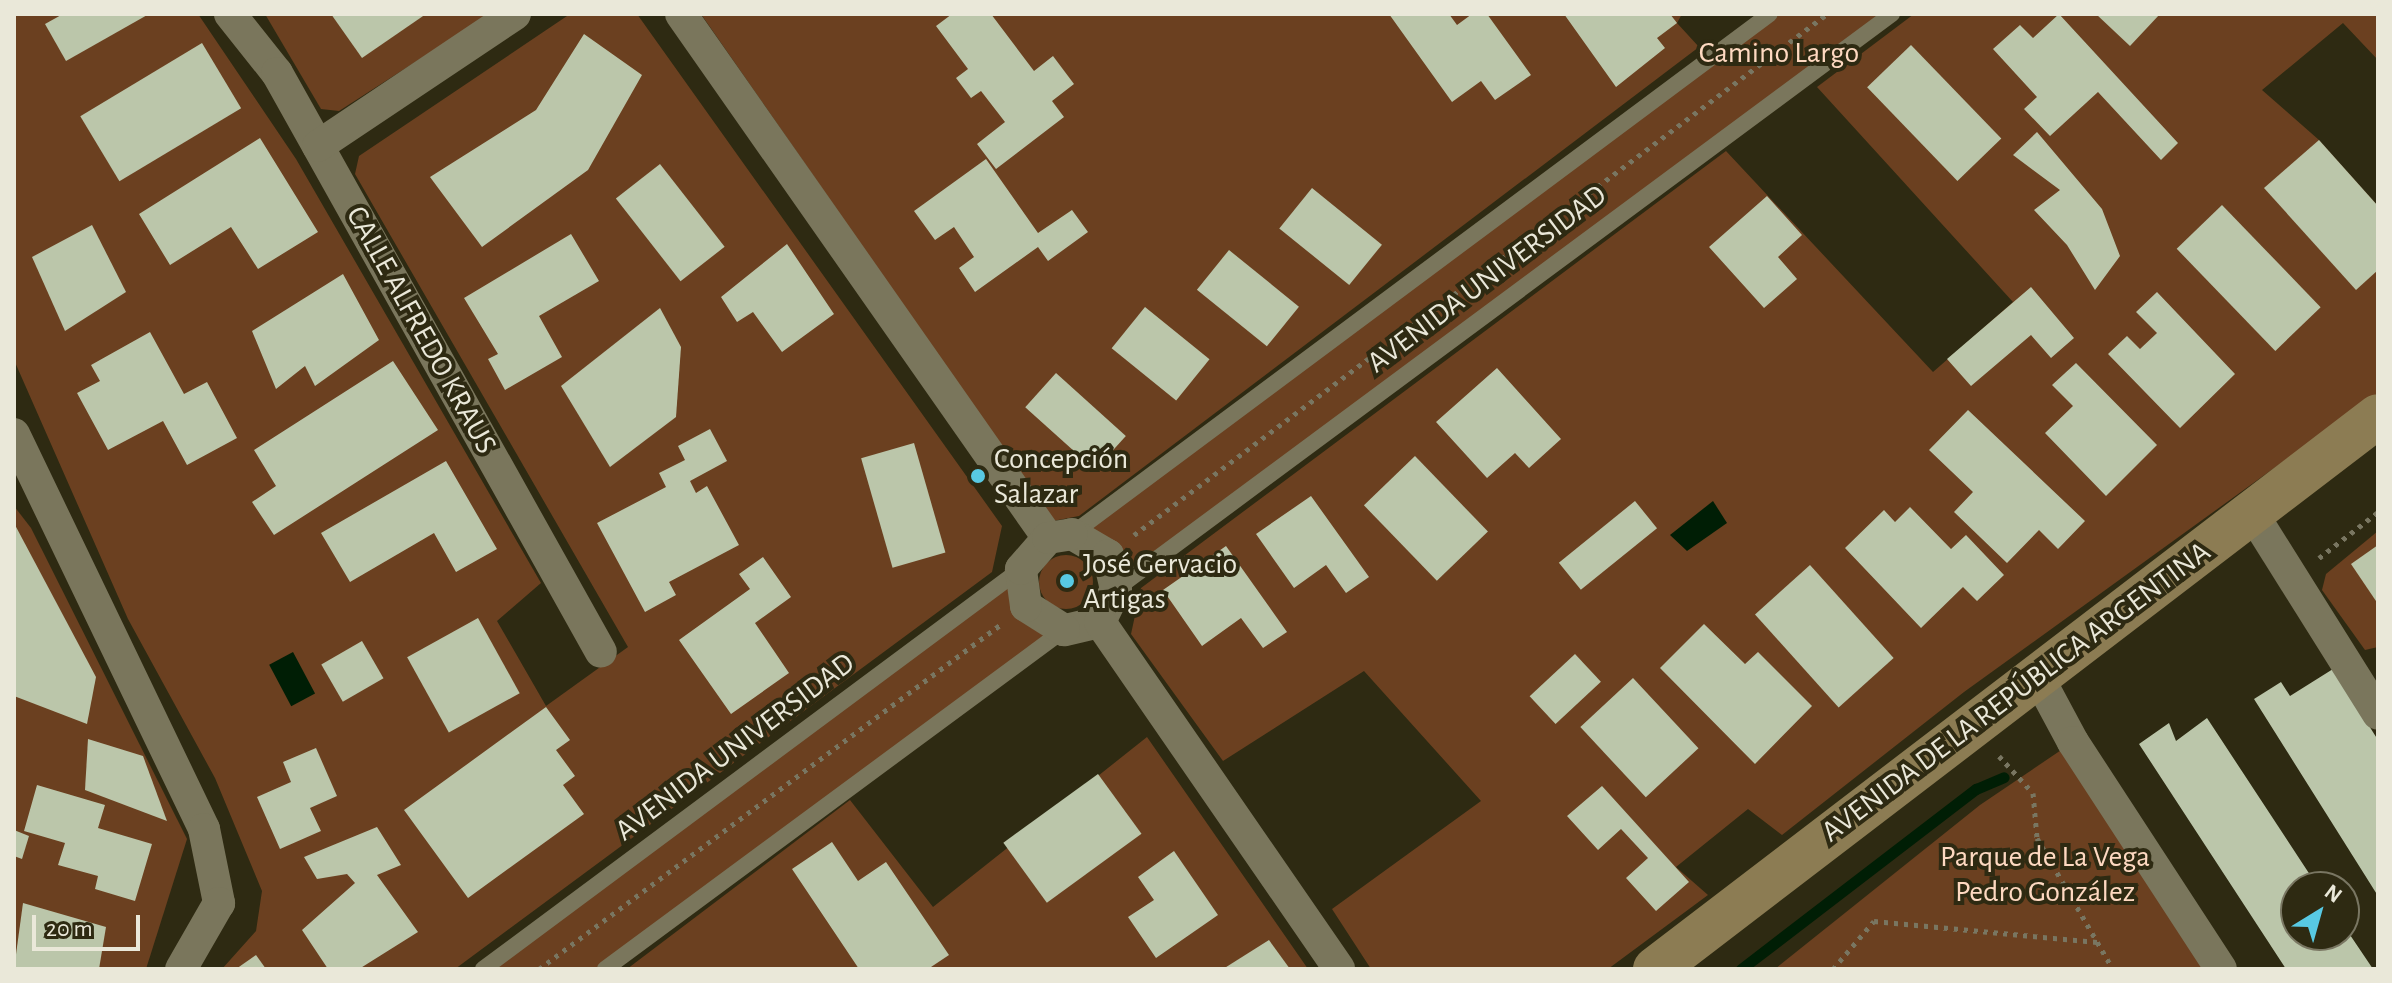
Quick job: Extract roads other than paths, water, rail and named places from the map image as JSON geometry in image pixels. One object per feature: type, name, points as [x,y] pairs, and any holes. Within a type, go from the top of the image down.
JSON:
[{"type":"street","name":"CALLE ALFREDO KRAUS","points":[[230,14],[277,73],[601,652]]},
{"type":"street","points":[[318,146],[515,14]]},
{"type":"street","points":[[681,14],[1060,536],[1108,555],[1116,589],[1100,622]]},
{"type":"street","name":"AVENIDA DE LA REPÚBLICA ARGENTINA","points":[[1655,969],[2036,673],[2378,416]]},
{"type":"street","points":[[14,434],[204,829],[219,903],[181,969]]},
{"type":"street","points":[[2252,513],[2378,714]]},
{"type":"street","points":[[1060,536],[1021,569],[1026,606],[1064,630],[1100,622]]},
{"type":"street","points":[[1100,622],[1339,969]]},
{"type":"street","points":[[2036,673],[2073,742],[2221,969]]},
{"type":"lane","name":"AVENIDA UNIVERSIDAD","points":[[1060,536],[1770,14]]},
{"type":"lane","name":"AVENIDA UNIVERSIDAD","points":[[1116,589],[1892,14]]},
{"type":"lane","name":"AVENIDA UNIVERSIDAD","points":[[483,969],[1021,569]]},
{"type":"lane","points":[[605,969],[1064,630]]},
{"type":"waterway","points":[[1741,969],[1976,789],[2004,777]]},
{"type":"place","name":"Concepción Salazar","points":[[978,476]]},
{"type":"place","name":"José Gervacio Artigas","points":[[1067,581]]},
{"type":"park label","name":"Camino Largo","points":[[1779,53]]},
{"type":"park label","name":"Parque de La Vega Pedro González","points":[[2045,874]]}]
